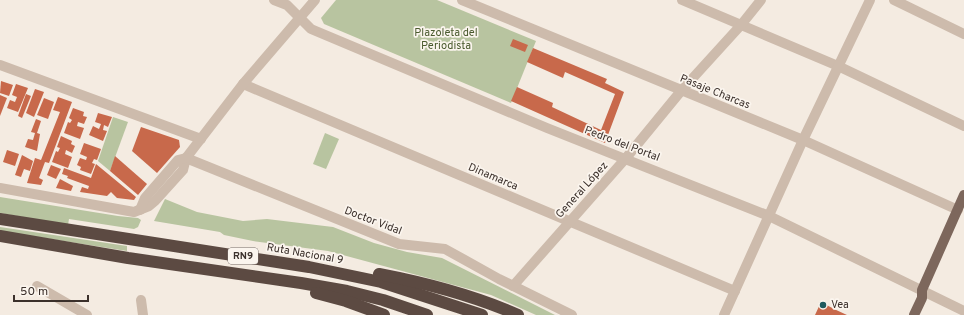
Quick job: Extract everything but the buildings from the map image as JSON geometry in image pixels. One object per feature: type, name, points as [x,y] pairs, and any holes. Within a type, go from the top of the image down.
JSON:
[{"type":"highway","name":"Ruta Nacional 9","points":[[0,220],[309,267],[381,282],[482,315]]},
{"type":"highway","name":"RN9","points":[[0,236],[135,260],[347,291],[383,300],[427,315]]},
{"type":"highway","points":[[309,267],[352,269],[405,279],[475,300],[518,315]]},
{"type":"highway","points":[[257,277],[346,301],[384,315]]},
{"type":"main road","points":[[914,315],[922,298],[922,290],[964,195]]},
{"type":"main road","points":[[907,315],[916,295],[922,290]]},
{"type":"street","name":"Pedro del Portal","points":[[274,0],[287,5],[311,28],[547,128],[626,158],[769,216],[964,311]]},
{"type":"street","points":[[0,188],[134,212],[149,206],[183,170],[186,158],[243,84],[315,0]]},
{"type":"street","name":"Pasaje Charcas","points":[[462,0],[803,140],[958,210]]},
{"type":"street","points":[[682,0],[838,66],[964,126]]},
{"type":"street","name":"General López","points":[[513,286],[626,158],[681,91],[741,25],[761,0]]},
{"type":"street","points":[[724,315],[803,140],[870,0]]},
{"type":"street","points":[[894,0],[964,34]]},
{"type":"street","points":[[0,65],[201,139]]},
{"type":"street","name":"Dinamarca","points":[[243,84],[735,291]]},
{"type":"street","name":"Doctor Vidal","points":[[186,158],[399,244],[445,249],[513,286],[572,315]]},
{"type":"street","points":[[37,286],[87,315]]},
{"type":"street","points":[[141,300],[143,315]]},
{"type":"green space","name":"Plazoleta del Periodista","points":[[336,0],[437,0],[536,41],[511,103],[324,24],[321,18]]},
{"type":"green space","points":[[113,117],[128,122],[110,171],[98,161]]},
{"type":"green space","points":[[325,133],[339,139],[326,169],[313,164]]},
{"type":"green space","points":[[0,197],[138,218],[141,220],[138,227],[134,229],[69,219],[68,225],[0,213]]},
{"type":"green space","points":[[165,199],[197,212],[243,221],[267,219],[333,227],[374,243],[407,252],[442,258],[555,315],[536,315],[491,295],[328,251],[253,241],[224,235],[220,232],[154,221]]},
{"type":"green space","points":[[0,227],[127,246],[127,251],[0,231]]},
{"type":"place","name":"Vea","points":[[823,305]]}]
